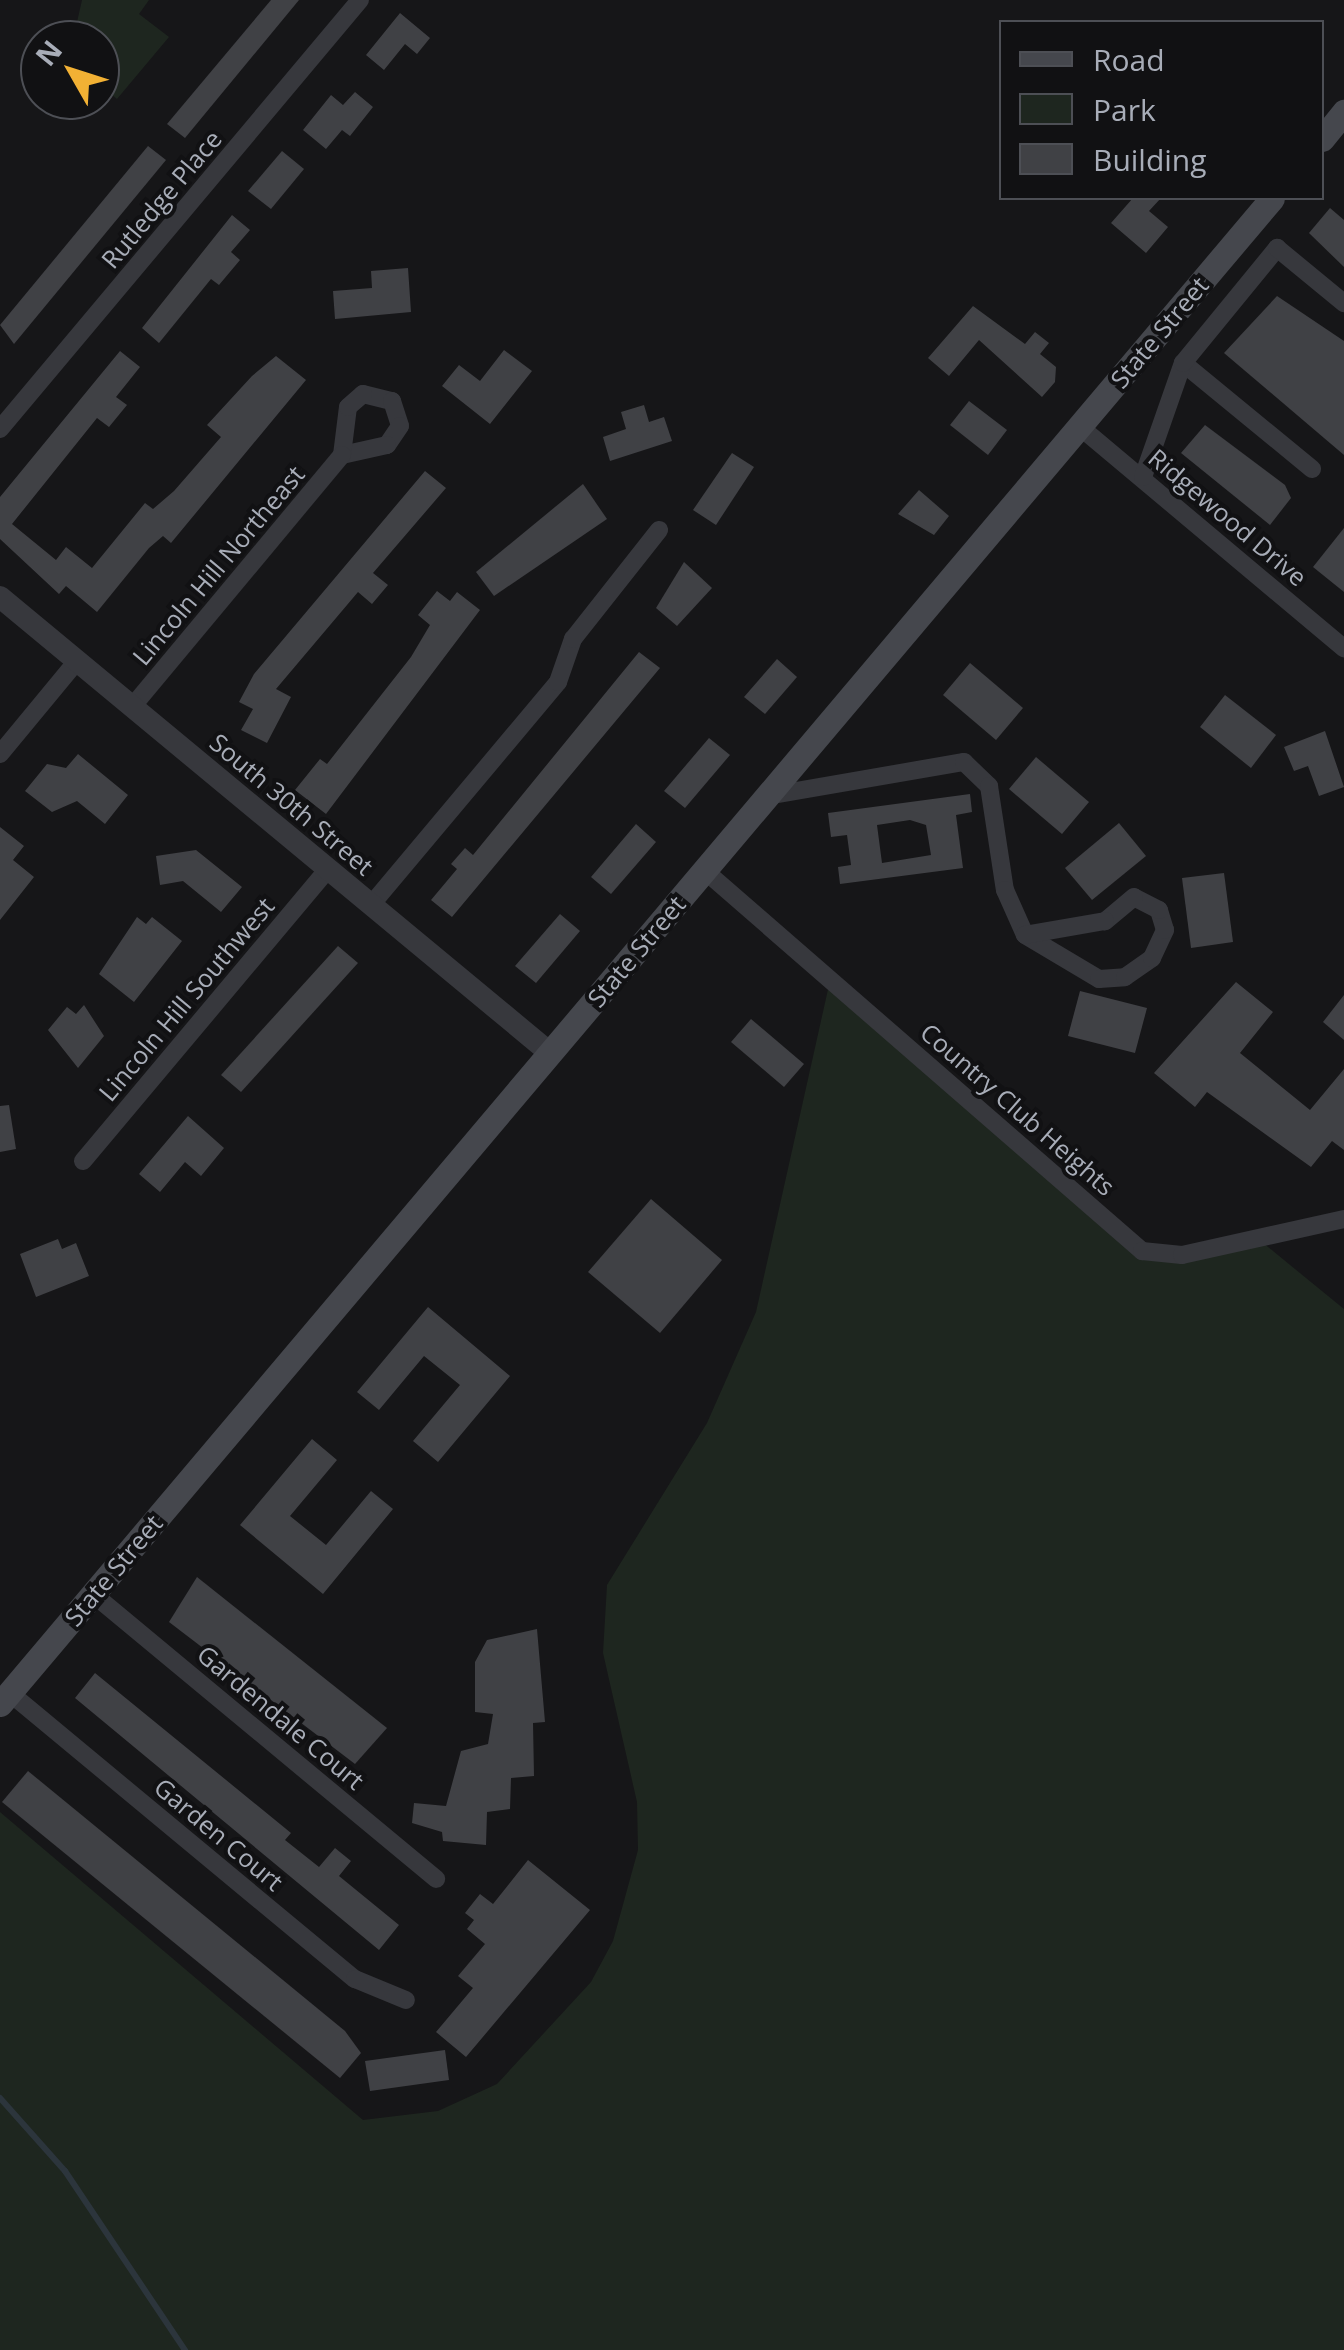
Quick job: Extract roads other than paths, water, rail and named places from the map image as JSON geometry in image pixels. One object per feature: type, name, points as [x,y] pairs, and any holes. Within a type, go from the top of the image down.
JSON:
[{"type":"main road","points":[[1324,137],[1344,112]]},
{"type":"main road","name":"State Street","points":[[5,1698],[1270,200]]},
{"type":"street","name":"Rutledge Place","points":[[0,429],[360,0]]},
{"type":"street","points":[[1143,478],[1183,362],[1277,248],[1344,303]]},
{"type":"street","points":[[1183,362],[1312,469]]},
{"type":"street","name":"Ridgewood Drive","points":[[1079,426],[1344,648]]},
{"type":"street","name":"Lincoln Hill Northeast","points":[[132,706],[342,455]]},
{"type":"street","points":[[371,904],[558,682],[573,639],[659,530]]},
{"type":"street","name":"South 30th Street","points":[[0,597],[550,1053]]},
{"type":"street","points":[[0,754],[77,660]]},
{"type":"street","points":[[766,796],[964,762],[992,796],[1004,890],[1024,936],[1099,979],[1125,976],[1152,958],[1164,930],[1159,910],[1134,897],[1105,921],[1024,936]]},
{"type":"street","name":"Lincoln Hill Southwest","points":[[83,1161],[328,869]]},
{"type":"street","name":"Country Club Heights","points":[[704,870],[1142,1251],[1182,1255],[1344,1219]]},
{"type":"street","name":"Gardendale Court","points":[[93,1594],[436,1878]]},
{"type":"street","name":"Garden Court","points":[[5,1698],[354,1978],[406,2000]]},
{"type":"waterway","points":[[0,2098],[65,2171],[185,2350]]}]
